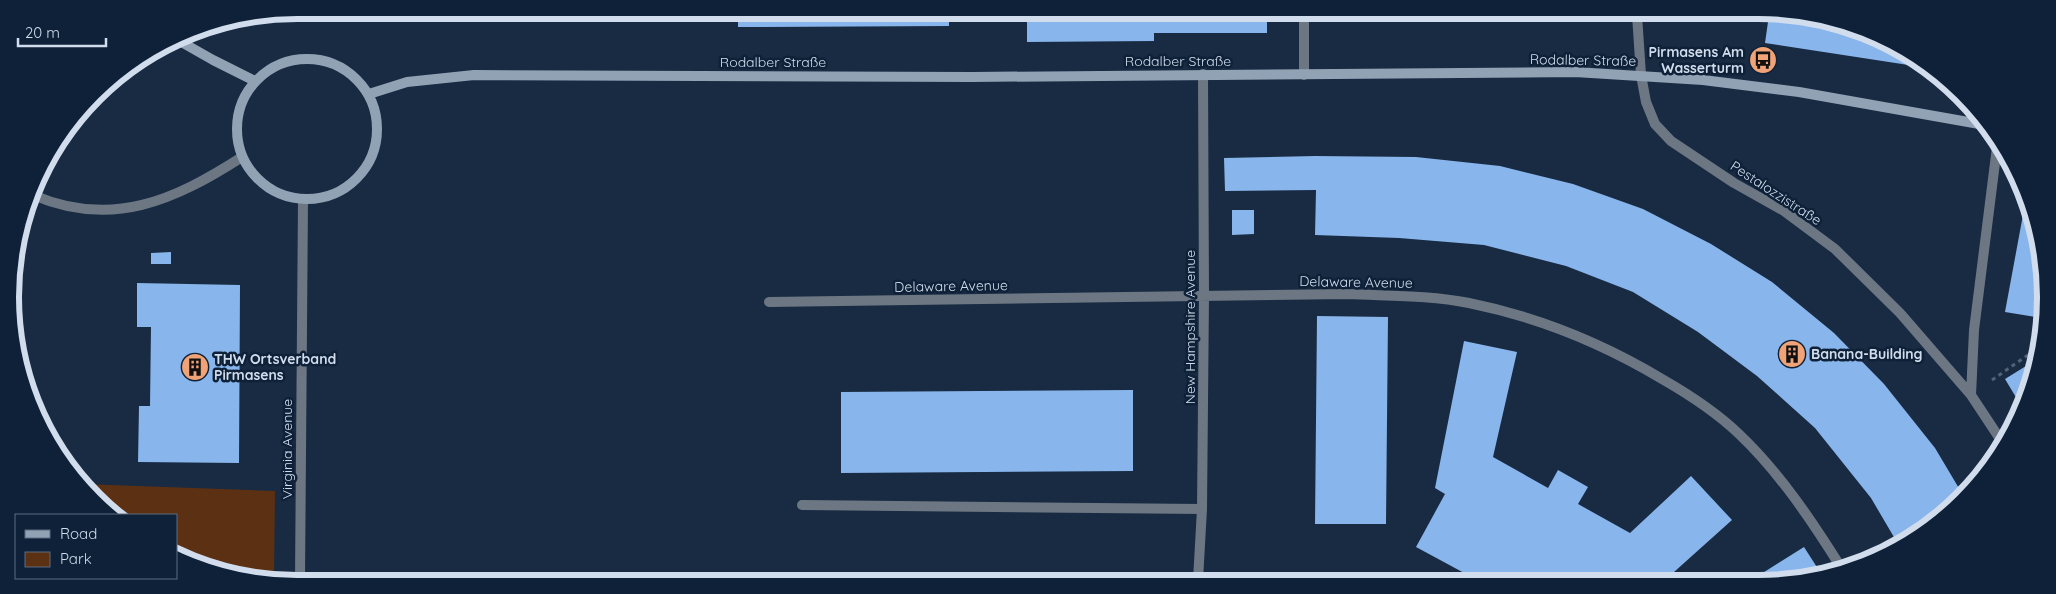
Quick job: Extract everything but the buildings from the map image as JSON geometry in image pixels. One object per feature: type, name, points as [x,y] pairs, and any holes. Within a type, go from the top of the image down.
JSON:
[{"type":"main road","points":[[183,43],[254,81]]},
{"type":"main road","points":[[315,58],[336,64],[355,76],[369,94],[376,114],[377,136],[372,157],[361,175],[344,189],[324,198],[303,200],[284,196],[266,187],[252,174],[242,157],[236,138],[237,117],[243,98],[254,81],[272,67],[293,60],[315,58]]},
{"type":"main road","name":"Rodalber Straße","points":[[369,94],[407,82],[474,75],[972,77],[1575,72],[1703,80],[1799,92],[1976,123]]},
{"type":"street","points":[[1304,19],[1304,75]]},
{"type":"street","name":"Pestalozzistraße","points":[[1637,19],[1641,75],[1646,102],[1655,124],[1671,141],[1734,183],[1784,211],[1835,249],[1900,313],[1971,395],[1999,438]]},
{"type":"street","name":"New Hampshire Avenue","points":[[1198,575],[1202,509],[1204,296],[1203,74]]},
{"type":"street","points":[[1971,395],[1974,330],[1996,152]]},
{"type":"street","points":[[38,197],[83,208],[116,210],[141,206],[170,197],[192,187],[242,157]]},
{"type":"street","name":"Virginia Avenue","points":[[300,575],[303,200]]},
{"type":"street","name":"Delaware Avenue","points":[[769,302],[1348,294],[1416,297],[1468,302],[1485,306],[1520,315],[1577,334],[1643,367],[1702,402],[1739,434],[1777,475],[1817,529],[1838,563]]},
{"type":"street","points":[[802,505],[1202,509]]},
{"type":"path","points":[[1971,395],[2032,352]]},
{"type":"green space","points":[[92,484],[275,491],[274,574],[225,566],[178,549],[178,514],[123,514]]},
{"type":"place","name":"Pirmasens Am Wasserturm","points":[[1763,60]]},
{"type":"place","name":"Banana-Building","points":[[1792,354]]},
{"type":"place","name":"THW Ortsverband Pirmasens","points":[[195,367]]}]
